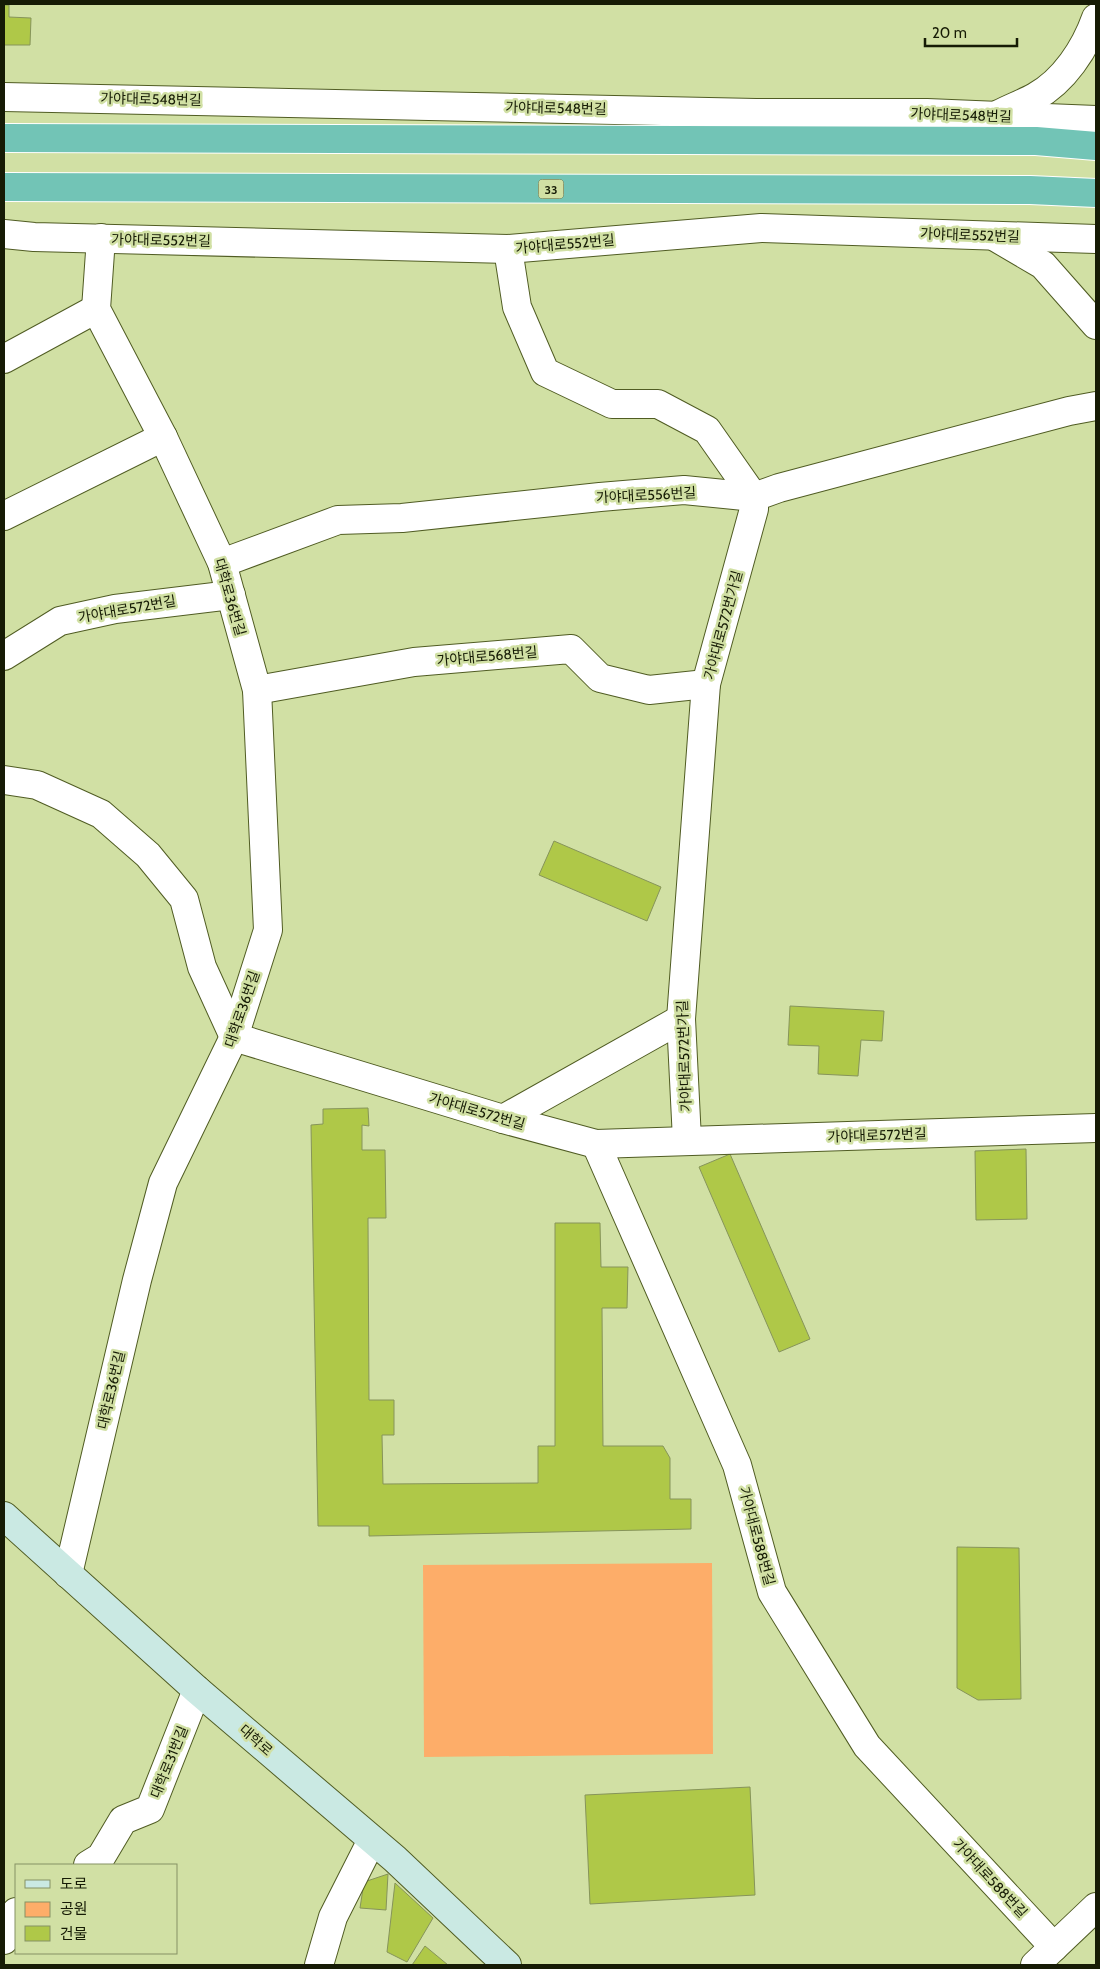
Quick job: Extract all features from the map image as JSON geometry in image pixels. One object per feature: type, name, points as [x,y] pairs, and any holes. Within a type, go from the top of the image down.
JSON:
[{"type":"highway","points":[[7,138],[1026,141],[1096,146]]},
{"type":"highway","name":"33","points":[[5,187],[1030,190],[1096,194]]},
{"type":"main road","name":"대학로","points":[[4,1516],[198,1690],[372,1840],[507,1965]]},
{"type":"street","points":[[996,116],[1036,96],[1058,79],[1079,55],[1096,18]]},
{"type":"street","name":"가야대로548번길","points":[[8,96],[746,113],[927,113],[1096,120]]},
{"type":"street","name":"가야대로552번길","points":[[4,236],[508,249],[761,228],[1096,239]]},
{"type":"street","points":[[994,236],[1043,265],[1096,326]]},
{"type":"street","points":[[4,359],[96,309],[101,238]]},
{"type":"street","points":[[508,249],[516,307],[545,372],[612,404],[658,404],[707,430],[754,497]]},
{"type":"street","name":"대학로36번길","points":[[68,1574],[163,1183],[234,1037],[268,930],[256,690],[231,595],[222,563],[163,437],[96,309]]},
{"type":"street","name":"가야대로556번길","points":[[222,563],[338,520],[402,518],[684,490],[754,497],[779,488],[1069,411],[1096,406]]},
{"type":"street","points":[[8,514],[163,437]]},
{"type":"street","name":"가야대로572번가길","points":[[687,1140],[680,1019],[706,684],[754,509],[754,497]]},
{"type":"street","name":"가야대로572번길","points":[[4,656],[60,621],[115,608],[231,595]]},
{"type":"street","name":"가야대로568번길","points":[[256,690],[414,662],[571,649],[600,678],[649,690],[706,684]]},
{"type":"street","points":[[4,780],[37,785],[101,814],[148,855],[184,899],[202,967],[234,1037]]},
{"type":"street","points":[[503,1119],[680,1019]]},
{"type":"street","name":"가야대로572번길","points":[[234,1037],[503,1119],[596,1144],[1096,1128]]},
{"type":"street","name":"가야대로588번길","points":[[596,1144],[737,1465],[772,1592],[867,1746],[1054,1947]]},
{"type":"street","name":"대학로31번길","points":[[90,1864],[101,1857],[123,1820],[150,1809],[198,1690]]},
{"type":"street","points":[[319,1965],[333,1917],[372,1840]]},
{"type":"street","points":[[1035,1965],[1096,1908]]},
{"type":"street","points":[[4,1940],[15,1914]]},
{"type":"green space","points":[[712,1563],[713,1754],[424,1757],[423,1565]]},
{"type":"building","points":[[4,5],[9,5],[9,17],[31,18],[30,45],[4,45]]},
{"type":"building","points":[[554,841],[661,887],[647,921],[539,875]]},
{"type":"building","points":[[790,1006],[884,1011],[882,1041],[861,1040],[858,1076],[818,1074],[819,1046],[788,1045]]},
{"type":"building","points":[[368,1108],[369,1126],[362,1125],[362,1150],[385,1150],[386,1218],[368,1218],[369,1400],[394,1400],[394,1435],[382,1435],[383,1484],[538,1483],[538,1446],[555,1446],[555,1223],[600,1223],[601,1267],[628,1267],[627,1308],[602,1308],[603,1446],[663,1446],[670,1458],[670,1499],[691,1499],[691,1529],[369,1536],[369,1526],[318,1526],[311,1125],[323,1124],[323,1109]]},
{"type":"building","points":[[1026,1149],[1027,1219],[976,1220],[975,1151]]},
{"type":"building","points":[[730,1154],[810,1339],[779,1352],[699,1167]]},
{"type":"building","points":[[957,1547],[1019,1548],[1021,1699],[978,1700],[957,1688]]},
{"type":"building","points":[[750,1787],[755,1895],[590,1904],[585,1795]]},
{"type":"building","points":[[388,1874],[386,1910],[360,1908],[364,1882]]},
{"type":"building","points":[[395,1883],[433,1918],[407,1962],[387,1952]]},
{"type":"building","points":[[425,1946],[448,1965],[412,1965]]}]
